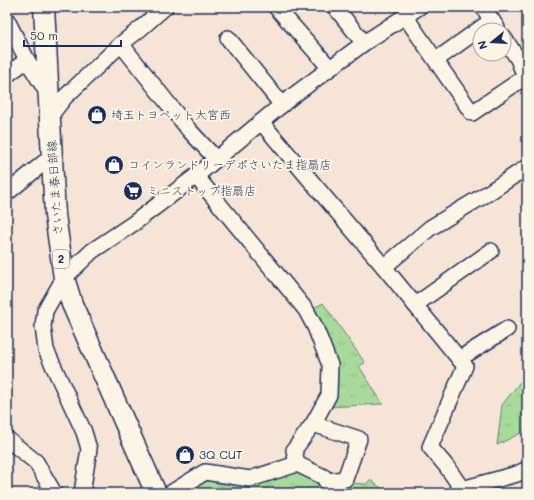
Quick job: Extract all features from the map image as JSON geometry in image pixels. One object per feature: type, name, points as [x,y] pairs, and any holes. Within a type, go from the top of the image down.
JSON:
[{"type":"main road","name":"さいたま春日部線","points":[[44,7],[55,215],[64,278],[72,304],[116,406],[156,493]]},
{"type":"street","points":[[50,116],[65,97],[121,44],[166,7]]},
{"type":"street","points":[[276,7],[330,68]]},
{"type":"street","points":[[334,7],[364,43]]},
{"type":"street","points":[[82,493],[89,449],[84,432],[46,350],[43,326],[45,311],[64,278],[92,251],[134,223],[196,176],[282,105],[330,68],[364,43],[419,7]]},
{"type":"street","points":[[436,60],[492,15]]},
{"type":"street","points":[[405,16],[472,113],[526,79],[523,56],[512,46]]},
{"type":"street","points":[[7,20],[27,60],[49,95]]},
{"type":"street","points":[[228,38],[282,105]]},
{"type":"street","points":[[121,44],[189,130],[216,159]]},
{"type":"street","points":[[7,75],[27,60]]},
{"type":"street","points":[[261,122],[384,267],[465,366],[430,447],[447,467],[462,491],[517,474],[527,468]]},
{"type":"street","points":[[7,193],[52,156]]},
{"type":"street","points":[[384,267],[430,228],[488,193],[527,167]]},
{"type":"street","points":[[196,176],[306,310],[315,327],[330,365],[329,395],[313,424],[294,450],[297,464]]},
{"type":"street","points":[[415,305],[491,251]]},
{"type":"street","points":[[460,359],[507,329]]},
{"type":"street","points":[[171,493],[205,472],[250,479],[297,464],[324,477],[330,487],[345,479],[359,439],[313,424]]},
{"type":"street","points":[[8,441],[36,462],[54,493]]},
{"type":"green space","points":[[323,303],[365,363],[359,366],[383,404],[329,407],[334,369],[314,308]]},
{"type":"green space","points":[[527,379],[527,430],[497,445],[502,405],[520,382]]},
{"type":"green space","points":[[294,472],[318,482],[331,493],[184,493],[202,479]]},
{"type":"green space","points":[[370,480],[381,488],[394,493],[342,493],[338,491],[336,482],[366,484]]},
{"type":"place","name":"埼玉トヨペット大宮西","points":[[97,115]]},
{"type":"place","name":"コインランドリーデポさいたま指扇店","points":[[114,165]]},
{"type":"place","name":"ミニストップ指扇店","points":[[133,191]]},
{"type":"place","name":"3Q CUT","points":[[185,455]]}]
